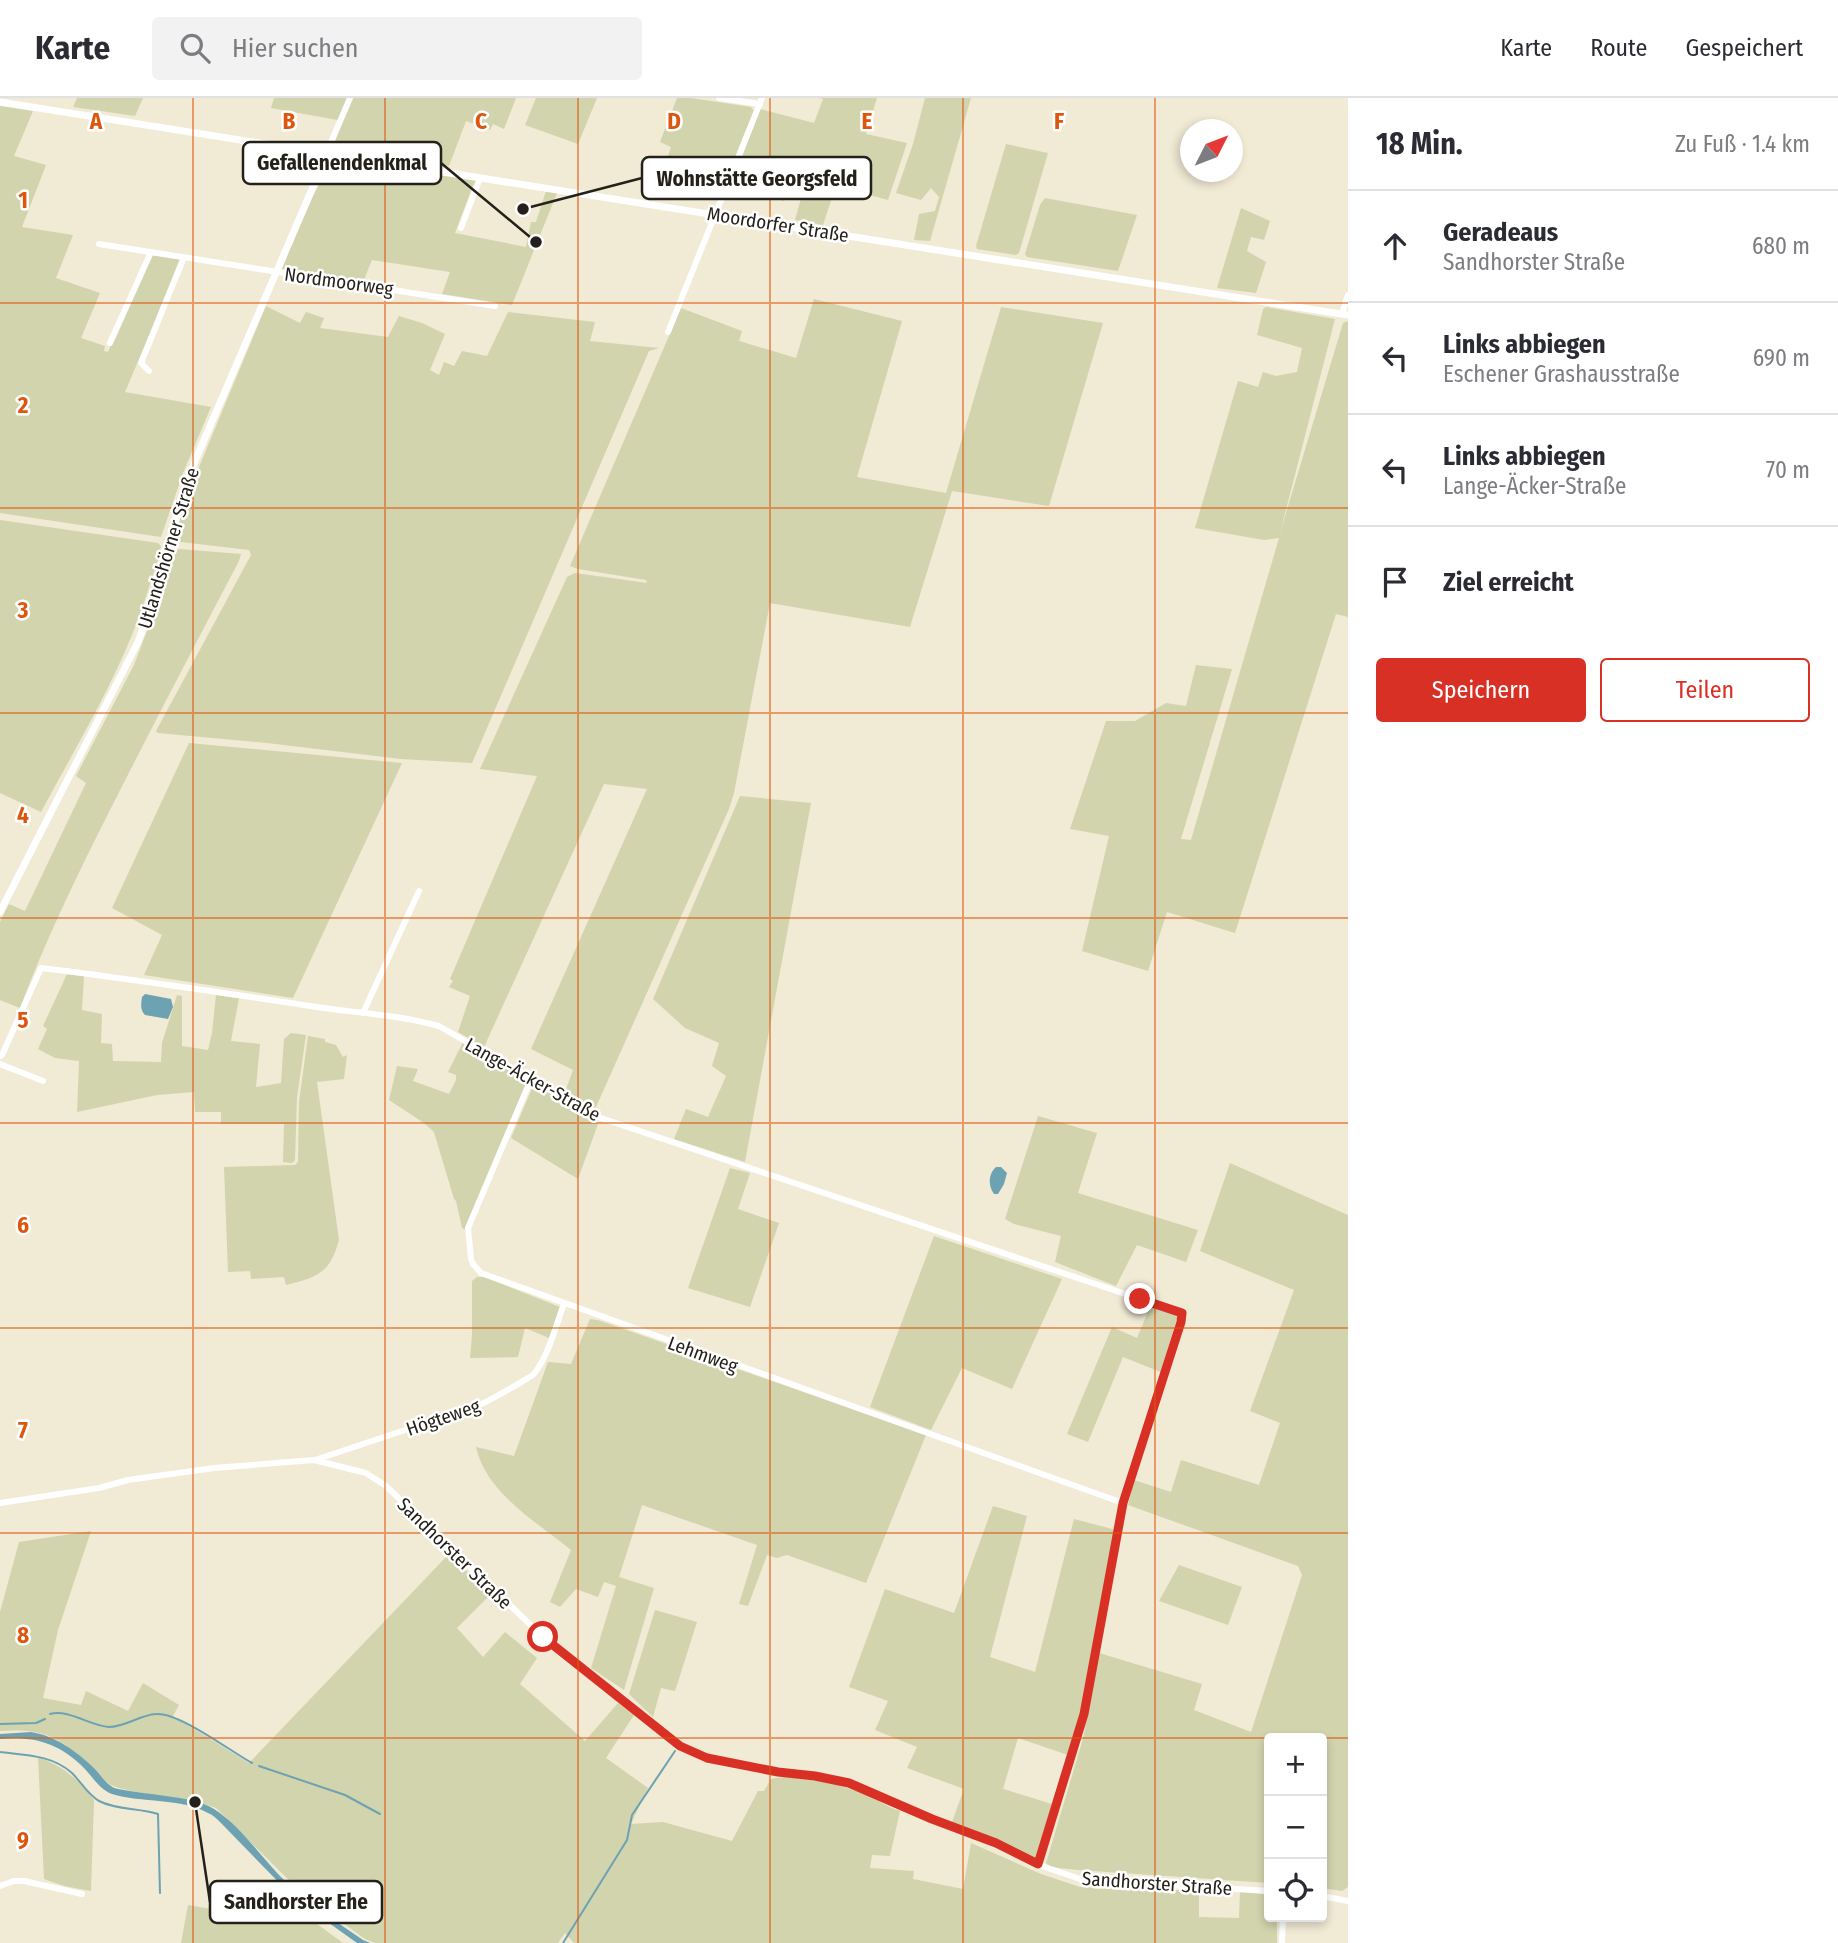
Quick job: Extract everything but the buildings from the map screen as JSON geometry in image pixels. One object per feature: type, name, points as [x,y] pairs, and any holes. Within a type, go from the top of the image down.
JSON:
[{"type":"street","name":"Utlandshörner Straße","points":[[0,912],[138,642],[154,598],[180,500],[195,461],[350,98]]},
{"type":"street","points":[[668,332],[761,101],[719,98]]},
{"type":"street","name":"Moordorfer Straße","points":[[0,102],[1345,315]]},
{"type":"street","points":[[461,228],[480,178]]},
{"type":"street","name":"Nordmoorweg","points":[[99,244],[495,306]]},
{"type":"street","points":[[110,343],[151,252]]},
{"type":"street","points":[[149,371],[141,363],[184,257]]},
{"type":"street","points":[[1345,315],[1348,295]]},
{"type":"street","points":[[363,1013],[419,891]]},
{"type":"street","name":"Lange-Äcker-Straße","points":[[0,1056],[41,968],[423,1022],[439,1026],[579,1108],[606,1120],[1182,1313],[1123,1503]]},
{"type":"street","points":[[0,1064],[43,1081]]},
{"type":"street","name":"Lehmweg","points":[[531,1079],[468,1228],[472,1264],[481,1273],[1123,1503]]},
{"type":"street","name":"Högteweg","points":[[314,1460],[438,1419],[458,1415],[533,1375],[544,1358],[564,1304]]},
{"type":"street","name":"Sandhorster Straße","points":[[0,1503],[99,1488],[128,1480],[215,1468],[314,1460],[366,1473],[386,1486],[543,1637],[680,1746],[707,1758],[849,1783],[996,1843],[1038,1864],[1083,1880],[1264,1891]]},
{"type":"street","points":[[1038,1864],[1084,1714],[1123,1503]]},
{"type":"street","points":[[0,1886],[24,1881],[82,1894]]},
{"type":"street","points":[[1327,1897],[1348,1901]]},
{"type":"street","points":[[1282,1943],[1283,1922]]},
{"type":"green space","points":[[77,98],[143,98],[135,116],[73,107]]},
{"type":"green space","points":[[274,98],[516,98],[504,129],[493,124],[490,130],[466,121],[449,166],[333,146],[343,121],[271,108]]},
{"type":"green space","points":[[536,98],[597,98],[578,144],[525,125]]},
{"type":"green space","points":[[677,98],[751,107],[754,111],[727,180],[665,165],[671,147],[660,142]]},
{"type":"green space","points":[[819,98],[877,98],[866,134],[907,143],[888,200],[859,192],[864,174],[853,171],[849,181],[838,179],[823,225],[795,220],[805,184],[792,181],[784,201],[731,187],[760,109],[814,123],[823,99]]},
{"type":"green space","points":[[925,98],[971,98],[930,241],[914,240],[919,214],[935,211],[939,197],[931,188],[921,200],[896,193]]},
{"type":"green space","points":[[0,106],[33,111],[14,156],[46,165],[22,227],[73,235],[56,278],[100,293],[81,338],[105,346],[104,351],[108,352],[151,255],[182,258],[125,392],[211,407],[183,473],[161,537],[0,513]]},
{"type":"green space","points":[[1006,144],[1048,153],[1019,253],[1016,255],[977,249],[976,246]]},
{"type":"green space","points":[[337,160],[476,180],[477,185],[473,185],[455,233],[526,247],[531,222],[536,222],[546,191],[557,193],[512,305],[442,294],[450,272],[372,260],[363,282],[282,269],[314,194]]},
{"type":"green space","points":[[1045,198],[1137,215],[1118,271],[1027,257],[1025,254],[1040,205]]},
{"type":"green space","points":[[1241,208],[1270,221],[1264,240],[1251,237],[1247,251],[1266,262],[1256,293],[1217,288]]},
{"type":"green space","points":[[814,299],[902,321],[857,477],[946,493],[1001,307],[1103,323],[1049,506],[952,491],[910,627],[770,603],[729,809],[596,1107],[593,1110],[588,1109],[564,1095],[573,1070],[531,1049],[647,789],[604,784],[484,1047],[458,1032],[470,996],[449,987],[453,981],[450,979],[537,776],[480,769],[567,577],[575,573],[647,583],[646,580],[570,566],[681,308],[742,331],[739,341],[796,358]]},
{"type":"green space","points":[[266,306],[300,323],[306,312],[324,318],[320,328],[388,337],[399,316],[422,323],[445,334],[430,370],[439,375],[444,362],[454,366],[462,351],[487,356],[508,312],[595,322],[590,341],[659,348],[649,351],[472,763],[401,759],[156,731],[251,555],[249,550],[181,542],[177,537],[177,528],[199,467]]},
{"type":"green space","points":[[1266,307],[1335,319],[1280,533],[1343,323],[1348,321],[1348,617],[1336,614],[1235,933],[1167,912],[1148,971],[1082,951],[1109,836],[1070,829],[1106,721],[1135,721],[1166,703],[1186,706],[1196,665],[1232,669],[1181,839],[1191,840],[1279,538],[1264,540],[1195,528],[1238,381],[1258,387],[1263,372],[1276,376],[1297,372],[1302,348],[1257,335],[1263,309]]},
{"type":"green space","points":[[0,520],[158,543],[161,546],[139,617],[115,674],[41,812],[0,793]]},
{"type":"green space","points":[[179,549],[241,554],[87,857],[20,1008],[0,1000],[0,922],[9,904],[25,911],[86,783],[76,776],[134,665],[173,554]]},
{"type":"green space","points":[[189,743],[402,763],[293,998],[144,975],[162,935],[112,908]]},
{"type":"green space","points":[[740,796],[811,803],[745,1162],[674,1139],[686,1109],[708,1117],[726,1076],[712,1066],[719,1043],[685,1028],[653,999]]},
{"type":"green space","points":[[67,974],[84,976],[82,1010],[102,1014],[101,1043],[112,1044],[113,1061],[161,1062],[162,1043],[177,995],[182,996],[182,1046],[208,1050],[216,995],[239,998],[231,1041],[260,1044],[256,1087],[281,1083],[284,1039],[291,1033],[306,1035],[297,1097],[295,1160],[292,1163],[283,1162],[284,1124],[221,1124],[221,1112],[195,1112],[194,1092],[157,1095],[77,1112],[79,1061],[55,1058],[38,1049],[47,1029],[43,1026]]},
{"type":"green space","points":[[308,1036],[325,1039],[325,1042],[336,1045],[343,1057],[347,1055],[344,1079],[317,1082],[339,1240],[327,1267],[314,1276],[286,1285],[284,1277],[251,1279],[250,1271],[228,1272],[224,1167],[295,1165],[298,1162],[299,1102]]},
{"type":"green space","points":[[463,1042],[526,1079],[527,1084],[466,1230],[462,1228],[434,1132],[389,1100],[397,1066],[418,1069],[413,1081],[449,1094],[456,1075],[448,1072]]},
{"type":"green space","points":[[533,1086],[594,1119],[598,1124],[578,1179],[511,1138]]},
{"type":"green space","points":[[1038,1116],[1097,1133],[1078,1193],[1198,1230],[1186,1262],[1137,1245],[1116,1286],[1055,1262],[1061,1236],[1014,1224],[1005,1219]]},
{"type":"green space","points":[[1230,1163],[1348,1215],[1348,1887],[1342,1891],[1327,1889],[1327,1733],[1264,1733],[1264,1883],[1078,1870],[1050,1867],[1046,1863],[1083,1739],[1099,1653],[1202,1684],[1194,1710],[1251,1732],[1302,1575],[1298,1566],[1128,1505],[1134,1480],[1171,1492],[1181,1460],[1259,1485],[1280,1423],[1250,1411],[1294,1290],[1200,1251]]},
{"type":"green space","points":[[730,1168],[750,1173],[738,1209],[779,1223],[750,1307],[688,1288]]},
{"type":"green space","points":[[934,1236],[1062,1279],[1012,1389],[962,1368],[931,1430],[870,1407]]},
{"type":"green space","points":[[477,1277],[484,1277],[560,1307],[549,1338],[525,1328],[518,1357],[470,1358],[472,1281]]},
{"type":"green space","points":[[1150,1307],[1175,1314],[1179,1321],[1163,1373],[1123,1357],[1088,1442],[1067,1434],[1112,1327],[1137,1338]]},
{"type":"green space","points":[[590,1319],[926,1435],[866,1583],[787,1555],[777,1558],[767,1555],[748,1606],[739,1604],[757,1545],[642,1505],[619,1577],[654,1588],[624,1690],[591,1668],[616,1586],[604,1582],[598,1597],[576,1589],[560,1607],[550,1602],[571,1550],[501,1492],[490,1479],[476,1447],[514,1456],[548,1362],[571,1364]]},
{"type":"green space","points":[[993,1506],[1027,1516],[990,1657],[1035,1672],[1074,1519],[1116,1530],[1081,1715],[1068,1755],[1018,1738],[1003,1789],[1052,1804],[1037,1859],[952,1822],[964,1789],[907,1768],[917,1747],[875,1730],[888,1701],[849,1687],[885,1589],[954,1613]]},
{"type":"green space","points":[[91,1531],[58,1630],[43,1698],[81,1705],[86,1691],[128,1711],[143,1683],[179,1705],[173,1716],[249,1763],[449,1554],[491,1594],[457,1628],[483,1657],[505,1632],[537,1658],[520,1684],[585,1741],[618,1703],[634,1715],[606,1758],[648,1788],[631,1824],[663,1822],[732,1841],[758,1791],[764,1791],[771,1779],[808,1778],[869,1796],[900,1811],[890,1856],[872,1855],[870,1868],[914,1871],[913,1879],[963,1889],[971,1843],[1041,1874],[1080,1887],[1199,1891],[1199,1917],[1239,1918],[1240,1891],[1264,1894],[1264,1922],[1277,1922],[1277,1943],[574,1943],[565,1933],[558,1943],[375,1943],[365,1939],[303,1894],[216,1808],[113,1786],[80,1756],[50,1736],[28,1731],[0,1731],[0,1612],[19,1542]]},
{"type":"green space","points":[[1179,1565],[1242,1587],[1228,1625],[1159,1601]]},
{"type":"green space","points":[[655,1610],[697,1622],[675,1691],[661,1688],[653,1717],[629,1694]]},
{"type":"green space","points":[[38,1757],[69,1774],[94,1800],[91,1891],[44,1879]]},
{"type":"green space","points":[[287,1902],[343,1943],[181,1943],[188,1905],[217,1910]]},
{"type":"water","points":[[145,994],[171,999],[173,1007],[168,1019],[145,1015],[141,1004]]},
{"type":"water","points":[[996,1167],[1001,1167],[1007,1173],[998,1194],[994,1194],[990,1177]]},
{"type":"water","points":[[31,1732],[49,1737],[73,1750],[114,1788],[180,1798],[214,1809],[234,1825],[295,1890],[333,1920],[370,1943],[357,1943],[294,1898],[210,1814],[186,1805],[112,1794],[100,1786],[75,1759],[55,1747],[35,1740],[0,1739],[0,1734]]},
{"type":"waterway","points":[[50,1714],[65,1714],[109,1727],[150,1715],[166,1715],[191,1725],[252,1763]]},
{"type":"waterway","points":[[0,1724],[36,1723],[45,1719]]},
{"type":"waterway","points":[[563,1943],[627,1840],[632,1815],[675,1751]]},
{"type":"waterway","points":[[0,1752],[38,1757],[56,1763],[72,1773],[99,1801],[158,1814],[160,1893]]},
{"type":"waterway","points":[[259,1766],[345,1795],[380,1814]]},
{"type":"place","name":"Wohnstätte Georgsfeld","points":[[523,209]]},
{"type":"place","name":"Gefallenendenkmal","points":[[536,242]]},
{"type":"place","name":"Sandhorster Ehe","points":[[195,1802]]},
{"type":"route","points":[[543,1637],[680,1746],[707,1758],[849,1783],[996,1843],[1038,1864],[1084,1714],[1123,1503],[1181,1322],[1182,1313],[1140,1299]]}]
